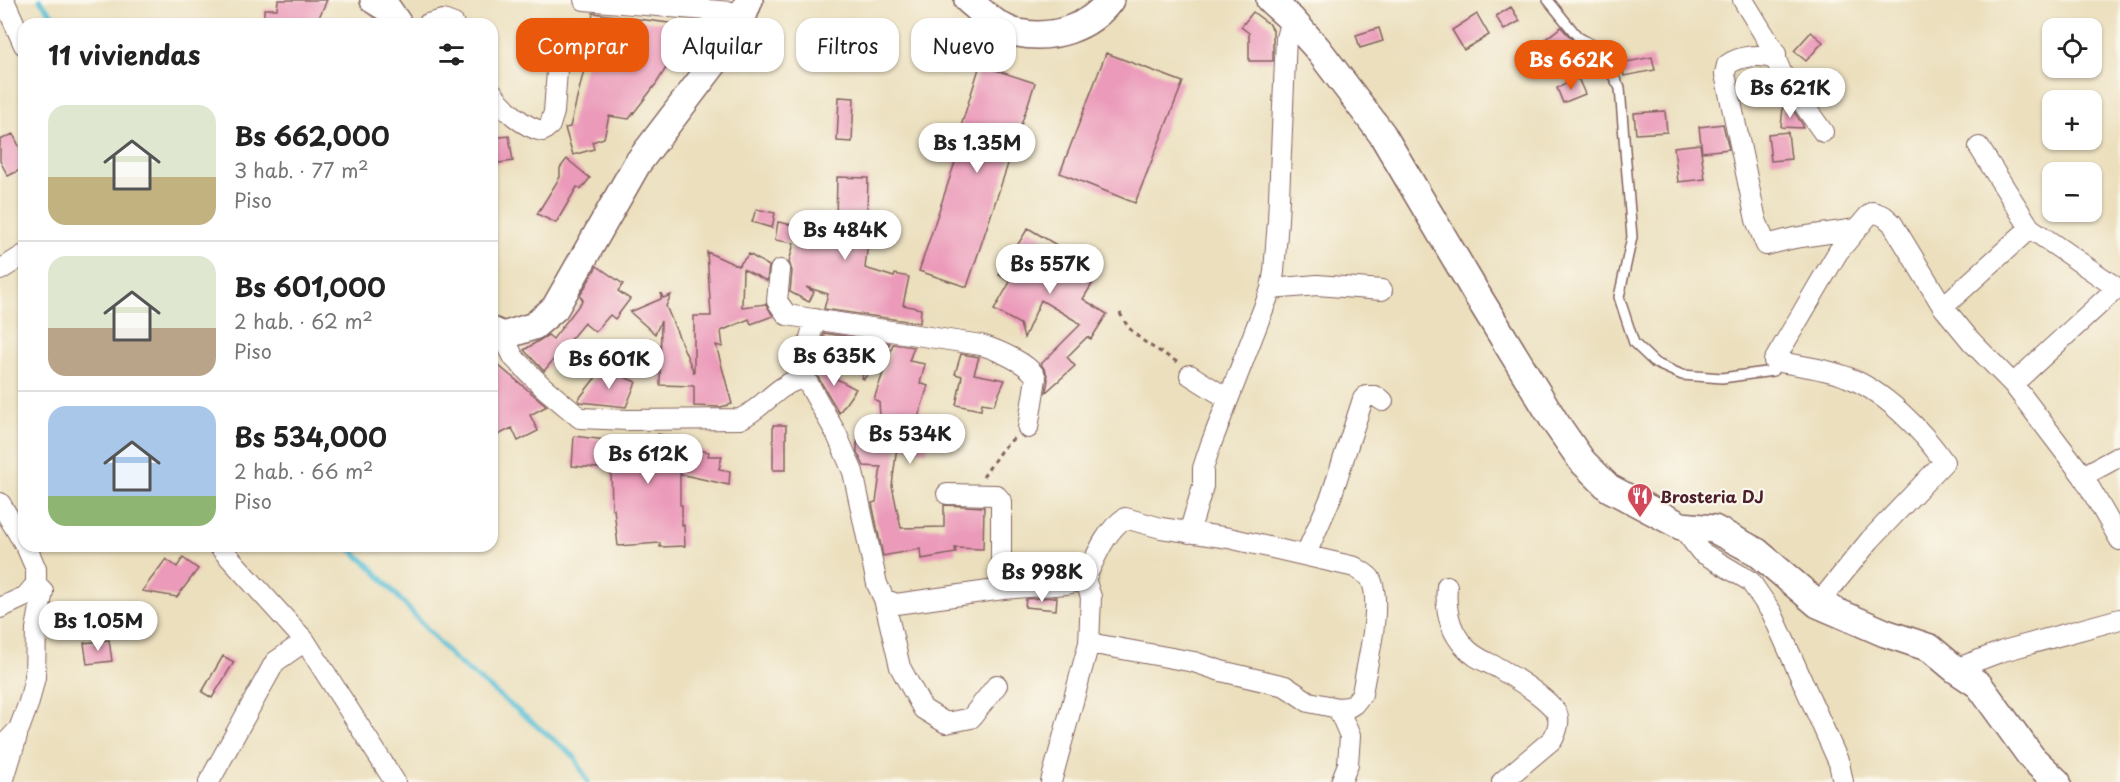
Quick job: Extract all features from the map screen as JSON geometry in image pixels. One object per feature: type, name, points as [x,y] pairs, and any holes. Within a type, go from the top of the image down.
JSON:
[{"type":"main road","points":[[968,0],[990,20],[1017,33],[1042,34],[1076,28],[1101,12],[1110,0]]},
{"type":"main road","points":[[1270,0],[1317,48],[1382,134],[1555,422],[1582,461],[1609,488],[1681,526],[1714,529],[1757,552],[1818,604],[1885,633],[1930,648],[1979,685],[2032,758],[2057,782]]},
{"type":"main road","points":[[498,334],[534,327],[555,308],[637,164],[727,46],[747,7]]},
{"type":"street","points":[[4,0],[18,32]]},
{"type":"street","points":[[584,0],[747,7]]},
{"type":"street","points":[[1743,0],[1776,54],[1782,74],[1823,132]]},
{"type":"street","points":[[1189,533],[1203,486],[1203,468],[1271,289],[1278,220],[1286,38],[1291,19]]},
{"type":"street","points":[[1776,60],[1769,56],[1735,59],[1727,65],[1725,74],[1756,220],[1766,245],[1794,238],[1856,229]]},
{"type":"street","points":[[498,98],[526,124],[543,130],[550,125],[557,95],[558,72]]},
{"type":"street","points":[[1979,147],[2030,228],[2118,289],[2013,384]]},
{"type":"street","points":[[1818,604],[1870,540],[1944,462],[1930,440],[1908,420],[1880,396],[1847,376],[1774,361],[1838,252],[1873,212],[1884,216],[1892,223],[1943,307],[1971,341],[2013,384],[2082,476],[2120,540]]},
{"type":"street","points":[[1943,307],[2030,228]]},
{"type":"street","points":[[0,270],[18,259]]},
{"type":"street","points":[[780,270],[777,301],[787,315],[981,345],[1010,357],[1032,370],[1036,378],[1028,428]]},
{"type":"street","points":[[1271,289],[1317,285],[1382,290]]},
{"type":"street","points":[[799,379],[814,319]]},
{"type":"street","points":[[498,335],[514,358],[543,387],[580,418],[741,419],[752,414],[765,400],[788,383],[799,379],[808,383],[837,435],[853,471],[877,584],[884,599],[900,667],[923,709],[946,723],[971,718],[997,685]]},
{"type":"street","points":[[1190,375],[1229,397]]},
{"type":"street","points":[[1306,554],[1331,497],[1363,399],[1366,396],[1375,396],[1383,401]]},
{"type":"street","points":[[2082,476],[2120,456]]},
{"type":"street","points":[[956,494],[996,495],[1001,501],[1004,589]]},
{"type":"street","points":[[2,509],[18,534]]},
{"type":"street","points":[[884,599],[896,604],[1004,589],[1067,584],[1084,579],[1107,537],[1125,518],[1189,533],[1229,538],[1306,554],[1355,567],[1369,578],[1373,590],[1375,624],[1362,693],[1354,704],[1338,708],[1309,702],[1286,686],[1221,671],[1194,662],[1089,644]]},
{"type":"street","points":[[1681,526],[1701,552],[1750,581],[1772,614],[1839,763],[1843,782]]},
{"type":"street","points":[[0,608],[26,596],[36,584],[36,569],[28,552]]},
{"type":"street","points":[[224,552],[305,641],[395,782]]},
{"type":"street","points":[[1051,782],[1089,644],[1091,597],[1084,579]]},
{"type":"street","points":[[3,782],[36,677],[36,629],[43,591],[36,584]]},
{"type":"street","points":[[1447,586],[1449,619],[1465,648],[1533,692],[1556,712],[1558,718],[1554,739],[1502,782]]},
{"type":"street","points":[[1955,669],[2003,651],[2120,619]]},
{"type":"street","points":[[209,782],[275,662],[305,641]]},
{"type":"street","points":[[1338,708],[1350,736],[1348,764],[1341,782]]},
{"type":"street","points":[[0,749],[19,729]]},
{"type":"lane","points":[[1548,0],[1578,37],[1596,47],[1620,88],[1632,237],[1619,297],[1634,343],[1656,363],[1682,375],[1722,378],[1773,371],[1774,361]]},
{"type":"path","points":[[1120,314],[1126,327],[1133,334],[1189,369],[1190,375]]},
{"type":"path","points":[[956,494],[984,476],[1002,449],[1028,428]]},
{"type":"building","points":[[278,0],[327,0],[319,18],[264,18],[264,9],[277,9]]},
{"type":"building","points":[[1511,7],[1520,21],[1504,30],[1496,16]]},
{"type":"building","points":[[1253,12],[1273,30],[1273,61],[1249,61],[1249,33],[1241,27]]},
{"type":"building","points":[[593,13],[631,18],[592,18]]},
{"type":"building","points":[[1477,14],[1489,35],[1464,50],[1452,30]]},
{"type":"building","points":[[649,20],[661,22],[661,72],[664,72],[656,84],[629,119],[609,116],[604,138],[592,142],[594,149],[573,155],[565,128],[570,127],[584,72],[649,72]]},
{"type":"building","points":[[1561,27],[1583,51],[1585,50],[1593,66],[1568,79],[1559,61],[1543,41]]},
{"type":"building","points":[[1379,28],[1383,41],[1360,48],[1356,35]]},
{"type":"building","points":[[1811,32],[1823,42],[1806,61],[1794,51]]},
{"type":"building","points":[[1106,53],[1183,82],[1135,203],[1060,173]]},
{"type":"building","points":[[1652,57],[1655,70],[1624,76],[1621,63]]},
{"type":"building","points":[[978,72],[1001,72],[1035,83],[967,287],[919,271],[963,138],[958,136]]},
{"type":"building","points":[[1578,78],[1585,94],[1563,103],[1557,88]]},
{"type":"building","points":[[839,97],[854,98],[852,142],[837,141]]},
{"type":"building","points":[[1783,107],[1791,107],[1803,128],[1781,127]]},
{"type":"building","points":[[1665,111],[1667,132],[1636,134],[1634,113]]},
{"type":"building","points":[[1723,124],[1729,149],[1702,152],[1699,127]]},
{"type":"building","points":[[1788,132],[1791,159],[1771,161],[1768,134]]},
{"type":"building","points":[[13,134],[18,144],[18,171],[8,176],[0,161],[0,140]]},
{"type":"building","points":[[509,136],[513,161],[498,163],[498,137]]},
{"type":"building","points":[[1700,144],[1705,179],[1678,182],[1674,147]]},
{"type":"building","points":[[567,159],[590,178],[581,189],[577,187],[556,223],[537,214],[560,177],[560,168]]},
{"type":"building","points":[[837,177],[868,178],[867,212],[870,212],[868,225],[870,225],[865,268],[894,277],[895,274],[909,277],[903,305],[921,309],[920,323],[824,309],[828,294],[806,287],[814,292],[809,302],[790,292],[792,271],[789,262],[794,243],[775,240],[778,222],[821,231],[825,218],[836,222]]},
{"type":"building","points":[[756,209],[775,213],[772,228],[752,222]]},
{"type":"building","points":[[1028,228],[1100,271],[1083,299],[1107,314],[1091,339],[1087,337],[1067,357],[1075,366],[1046,392],[1048,379],[1041,364],[1081,324],[1041,300],[1024,338],[1020,324],[994,310],[1010,282],[999,275]]},
{"type":"building","points":[[707,252],[738,266],[749,254],[769,266],[767,281],[743,269],[742,307],[766,304],[773,316],[751,324],[749,319],[721,331],[723,347],[716,345],[732,404],[721,407],[694,406],[694,386],[660,385],[661,321],[655,334],[630,312],[661,299],[661,293],[663,298],[671,295],[666,306],[694,373],[694,316],[711,316]]},
{"type":"building","points":[[597,266],[623,284],[618,291],[630,299],[615,319],[610,315],[595,332],[584,323],[544,371],[524,350],[548,335],[553,339],[583,300],[580,296]]},
{"type":"building","points":[[824,333],[890,343],[864,379],[862,378],[871,349],[823,337]]},
{"type":"building","points":[[893,344],[914,347],[909,361],[925,364],[920,383],[928,386],[918,418],[933,421],[927,452],[897,446],[892,486],[901,528],[944,527],[944,505],[984,507],[983,549],[955,548],[956,553],[921,559],[920,549],[883,556],[872,503],[876,502],[881,467],[864,466],[857,452],[857,444],[865,423],[881,428],[879,402],[874,399]]},
{"type":"building","points":[[961,354],[979,357],[974,374],[1005,380],[994,405],[982,403],[981,410],[956,405],[962,376],[955,374]]},
{"type":"building","points":[[816,361],[833,372],[831,376],[856,389],[839,413],[813,372]]},
{"type":"building","points":[[498,365],[547,406],[530,415],[538,431],[518,441],[512,428],[498,435]]},
{"type":"building","points":[[603,368],[636,382],[626,407],[578,400]]},
{"type":"building","points":[[773,425],[786,425],[786,470],[773,470]]},
{"type":"building","points":[[658,434],[679,438],[678,446],[709,452],[708,456],[722,456],[719,469],[730,471],[729,485],[680,474],[680,505],[682,505],[685,546],[660,547],[660,543],[618,546],[614,509],[612,509],[611,469],[572,466],[574,436],[622,442],[621,445],[654,452]]},
{"type":"building","points":[[183,558],[198,569],[177,597],[142,591],[166,559],[177,567]]},
{"type":"building","points":[[1057,597],[1056,610],[1025,607],[1026,599]]},
{"type":"building","points":[[109,640],[112,661],[87,664],[84,643]]},
{"type":"building","points":[[223,656],[234,662],[212,698],[202,692]]},
{"type":"waterway","points":[[40,0],[55,18]]},
{"type":"waterway","points":[[354,552],[372,568],[454,659],[574,756],[588,782]]},
{"type":"place","name":"Brosteria DJ","points":[[1640,519]]}]
